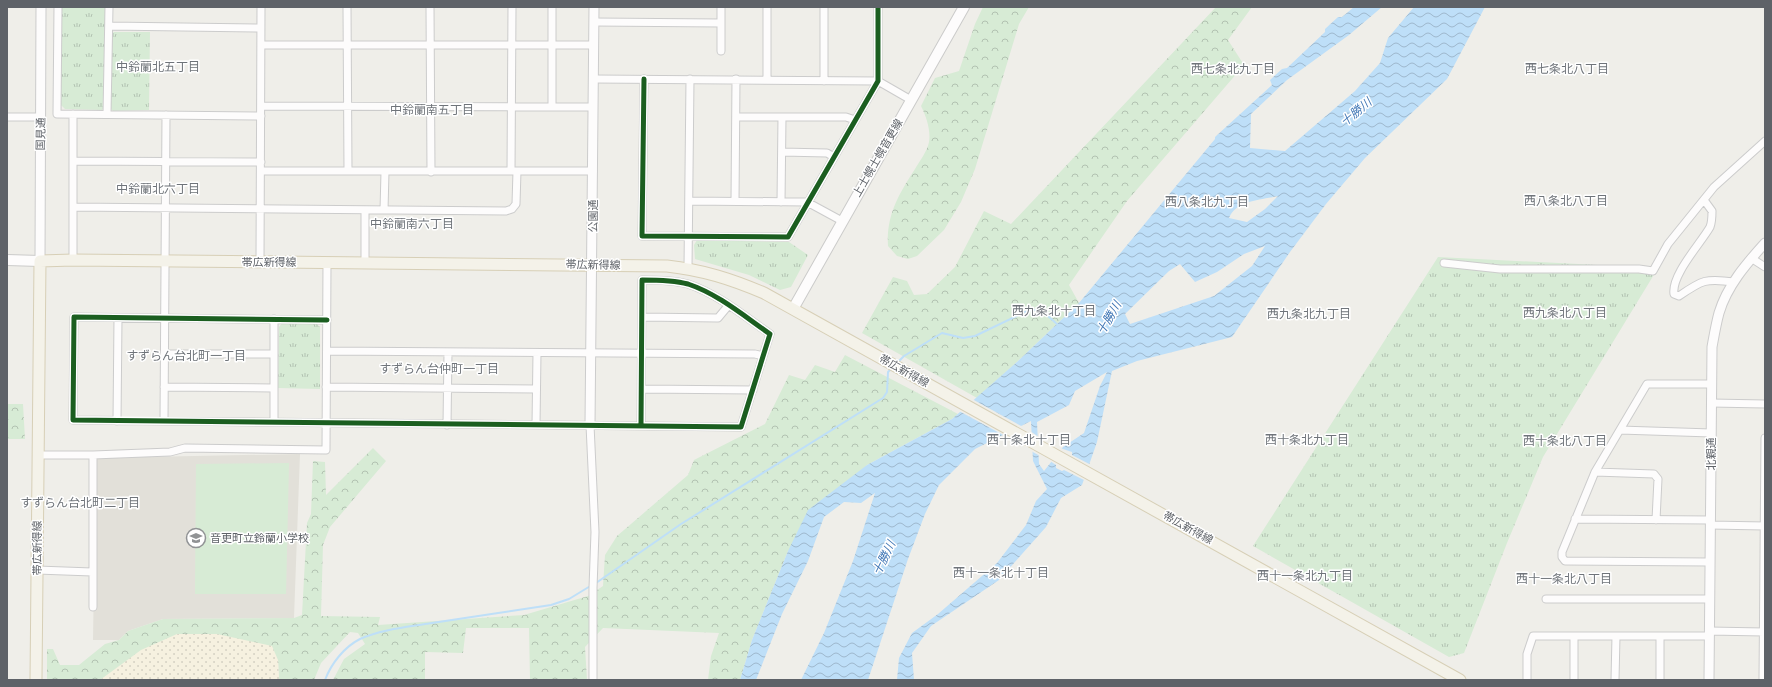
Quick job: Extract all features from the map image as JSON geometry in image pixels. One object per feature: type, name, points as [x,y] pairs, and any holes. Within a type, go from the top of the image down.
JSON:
[{"type":"main road","name":"上士幌士幌音更線","points":[[793,309],[964,7]]},
{"type":"main road","points":[[7,260],[40,261]]},
{"type":"main road","name":"帯広新得線","points":[[36,680],[40,261],[73,260],[667,266],[688,268],[726,277],[764,293],[1460,680]]},
{"type":"street","name":"国見通","points":[[40,261],[41,7]]},
{"type":"street","points":[[58,7],[57,114],[261,116]]},
{"type":"street","points":[[107,114],[109,7]]},
{"type":"street","points":[[260,262],[261,7]]},
{"type":"street","points":[[347,7],[348,172]]},
{"type":"street","points":[[430,7],[431,172]]},
{"type":"street","points":[[73,207],[506,211],[512,209],[516,204],[511,106],[512,7]]},
{"type":"street","points":[[552,7],[552,106]]},
{"type":"street","name":"公園通","points":[[590,425],[594,7]]},
{"type":"street","points":[[721,7],[721,51]]},
{"type":"street","points":[[767,7],[767,79]]},
{"type":"street","points":[[824,7],[824,81]]},
{"type":"street","points":[[644,79],[642,236],[788,237],[878,81],[878,7]]},
{"type":"street","points":[[594,22],[721,23]]},
{"type":"street","points":[[109,26],[261,28]]},
{"type":"street","points":[[261,45],[594,45]]},
{"type":"street","points":[[594,79],[767,79],[878,81],[911,100]]},
{"type":"street","points":[[688,268],[690,79]]},
{"type":"street","points":[[735,201],[736,79]]},
{"type":"street","points":[[260,106],[593,106]]},
{"type":"street","points":[[73,114],[73,260]]},
{"type":"street","points":[[164,421],[166,115]]},
{"type":"street","points":[[7,117],[41,117]]},
{"type":"street","points":[[736,117],[846,117],[855,120]]},
{"type":"street","points":[[781,202],[782,117]]},
{"type":"street","points":[[1444,263],[1500,269],[1639,269],[1653,271],[1668,244],[1714,187],[1765,141]]},
{"type":"street","points":[[782,152],[827,153],[834,157]]},
{"type":"street","points":[[73,161],[260,162]]},
{"type":"street","points":[[260,171],[593,171]]},
{"type":"street","points":[[384,210],[385,172]]},
{"type":"street","points":[[1704,200],[1712,211],[1710,226],[1673,287],[1674,294],[1679,296],[1698,283],[1710,280],[1734,282]]},
{"type":"street","points":[[689,201],[807,202],[842,221]]},
{"type":"street","points":[[365,210],[365,263]]},
{"type":"street","name":"北親通","points":[[1709,680],[1712,347],[1719,313],[1734,282],[1741,270],[1765,243]]},
{"type":"street","points":[[1751,258],[1765,267]]},
{"type":"street","points":[[38,455],[93,455],[170,452],[185,448],[326,450],[327,263]]},
{"type":"street","points":[[327,320],[74,317],[73,420],[741,427],[770,334],[712,294],[688,284],[672,281],[642,280],[641,425]]},
{"type":"street","points":[[642,317],[718,318],[728,306]]},
{"type":"street","points":[[117,421],[118,318]]},
{"type":"street","points":[[274,320],[274,422]]},
{"type":"street","points":[[327,351],[755,354],[763,356]]},
{"type":"street","points":[[447,425],[448,352]]},
{"type":"street","points":[[536,353],[536,425]]},
{"type":"street","points":[[164,354],[274,354]]},
{"type":"street","points":[[1709,562],[1565,561],[1562,557],[1562,552],[1595,472],[1647,384],[1711,384]]},
{"type":"street","points":[[164,387],[274,388]]},
{"type":"street","points":[[326,387],[536,389]]},
{"type":"street","points":[[642,389],[753,390]]},
{"type":"street","points":[[1711,403],[1765,404]]},
{"type":"street","points":[[590,425],[595,532],[592,588],[593,680]]},
{"type":"street","points":[[1620,430],[1711,432]]},
{"type":"street","points":[[1763,680],[1765,438]]},
{"type":"street","points":[[93,455],[93,607]]},
{"type":"street","points":[[1595,472],[1654,474],[1658,479],[1656,520]]},
{"type":"street","points":[[1576,519],[1656,520],[1765,526]]},
{"type":"street","points":[[37,570],[92,572]]},
{"type":"street","points":[[1546,599],[1709,599]]},
{"type":"street","points":[[1527,680],[1527,654],[1533,636],[1660,637],[1764,632]]},
{"type":"street","points":[[1574,636],[1574,680]]},
{"type":"street","points":[[1615,680],[1616,636]]},
{"type":"street","points":[[1660,637],[1660,680]]},
{"type":"shaded area","name":"音更町立鈴蘭小学校","points":[[300,454],[294,618],[163,619],[128,631],[119,640],[93,640],[96,458]]},
{"type":"green space","points":[[61,7],[106,7],[105,106],[102,110],[65,109],[61,105]]},
{"type":"green space","points":[[983,7],[1029,7],[1019,24],[975,169],[961,202],[944,230],[917,256],[908,259],[897,256],[888,246],[891,215],[899,196],[925,153],[929,142],[928,123],[921,106],[935,78],[959,71],[975,24]]},
{"type":"green space","points":[[1216,7],[1252,7],[1228,40],[1244,65],[1127,201],[1069,285],[1079,303],[1018,361],[977,398],[862,333],[893,277],[907,281],[914,295],[927,294],[955,267],[984,211],[1011,224]]},
{"type":"green space","points":[[114,32],[150,32],[149,110],[113,111],[109,107],[111,34]]},
{"type":"green space","points":[[697,240],[789,242],[808,255],[791,287],[780,290],[749,275],[695,259],[694,245]]},
{"type":"green space","points":[[1438,257],[1658,268],[1543,457],[1507,543],[1464,653],[1449,657],[1253,546]]},
{"type":"green space","points":[[282,323],[317,324],[320,327],[320,389],[278,388],[279,327]]},
{"type":"green space","points":[[845,355],[958,414],[952,419],[867,465],[788,551],[752,640],[740,680],[708,680],[711,656],[719,633],[603,628],[585,647],[587,680],[530,680],[529,628],[466,628],[463,653],[425,652],[425,680],[333,680],[344,659],[365,644],[358,633],[350,632],[321,663],[314,680],[279,680],[278,660],[108,675],[100,680],[47,680],[47,649],[53,649],[60,665],[79,665],[105,644],[119,640],[128,631],[163,619],[294,618],[302,615],[307,523],[311,514],[313,461],[325,462],[326,495],[373,448],[386,461],[330,527],[323,545],[321,616],[380,617],[378,625],[524,615],[588,596],[603,586],[605,555],[617,536],[688,475],[694,460],[765,424],[789,375],[805,380],[815,365],[835,372]]},
{"type":"green space","points":[[7,404],[23,404],[25,439],[7,439]]},
{"type":"green space","points":[[289,463],[286,594],[195,594],[196,464]]},
{"type":"sand","points":[[177,634],[217,634],[272,646],[278,660],[279,680],[100,680],[141,650]]},
{"type":"water","name":"十勝川","points":[[1354,7],[1382,7],[1349,35],[1287,80],[1251,114],[1250,148],[1285,151],[1355,91],[1380,63],[1388,38],[1414,7],[1485,7],[1447,79],[1365,158],[1326,204],[1290,252],[1232,337],[1137,361],[1112,371],[1097,442],[1082,485],[1061,498],[1046,527],[999,580],[931,626],[912,653],[914,680],[897,680],[899,658],[912,633],[938,614],[997,563],[1026,525],[1036,501],[1047,489],[1033,461],[1031,421],[975,449],[939,485],[925,514],[908,559],[868,680],[801,680],[824,633],[853,561],[875,493],[861,503],[844,502],[824,517],[808,561],[782,614],[756,680],[740,680],[752,640],[788,551],[808,510],[867,465],[952,419],[1018,361],[1079,303],[1215,139],[1215,137],[1272,85],[1270,80],[1282,69],[1287,68],[1325,32],[1325,29],[1338,17],[1342,17]],"holes":[[[1278,196],[1265,209],[1247,222],[1229,218],[1232,212],[1243,204]],[[1265,246],[1252,266],[1214,296],[1130,324],[1125,314],[1169,271],[1180,264],[1195,282],[1217,272],[1244,254]],[[1107,372],[1100,386],[1084,433],[1063,447],[1044,471],[1039,464],[1037,422],[1069,405],[1075,391]]]},
{"type":"pier","points":[[972,399],[1023,427],[1005,436],[959,411]]},
{"type":"pier","points":[[1030,431],[1039,437],[1040,456],[1031,451]]},
{"type":"pier","points":[[1060,448],[1072,452],[1072,455],[1091,465],[1086,481],[1064,470],[1062,471],[1056,468],[1056,465],[1050,461]]},
{"type":"waterway","points":[[897,363],[904,356],[942,333],[963,338],[975,336],[1029,310],[1038,310],[1042,312],[1058,325]]},
{"type":"waterway","points":[[596,583],[681,524],[883,398],[887,392],[888,372],[891,369]]},
{"type":"waterway","points":[[325,680],[334,662],[343,651],[354,642],[368,636],[405,627],[551,605],[569,599],[592,585]]},
{"type":"cycle path","points":[[644,79],[642,236],[788,237],[878,81],[878,7]]},
{"type":"cycle path","points":[[327,320],[74,317],[73,420],[741,427],[770,334],[720,299],[699,288],[677,282],[642,280],[641,425]]},
{"type":"place","name":"音更町立鈴蘭小学校","points":[[196,538]]},
{"type":"district","name":"中鈴蘭北五丁目","points":[[158,67]]},
{"type":"district","name":"西七条北九丁目","points":[[1233,69]]},
{"type":"district","name":"西七条北八丁目","points":[[1567,69]]},
{"type":"district","name":"中鈴蘭南五丁目","points":[[432,110]]},
{"type":"district","name":"中鈴蘭北六丁目","points":[[158,189]]},
{"type":"district","name":"西八条北八丁目","points":[[1566,201]]},
{"type":"district","name":"西八条北九丁目","points":[[1207,202]]},
{"type":"district","name":"中鈴蘭南六丁目","points":[[412,224]]},
{"type":"district","name":"西九条北十丁目","points":[[1054,311]]},
{"type":"district","name":"西九条北八丁目","points":[[1565,313]]},
{"type":"district","name":"西九条北九丁目","points":[[1309,314]]},
{"type":"district","name":"すずらん台北町一丁目","points":[[186,356]]},
{"type":"district","name":"すずらん台仲町一丁目","points":[[439,369]]},
{"type":"district","name":"西十条北十丁目","points":[[1029,440]]},
{"type":"district","name":"西十条北九丁目","points":[[1307,440]]},
{"type":"district","name":"西十条北八丁目","points":[[1565,441]]},
{"type":"district","name":"すずらん台北町二丁目","points":[[80,503]]},
{"type":"district","name":"西十一条北十丁目","points":[[1001,573]]},
{"type":"district","name":"西十一条北九丁目","points":[[1305,576]]},
{"type":"district","name":"西十一条北八丁目","points":[[1564,579]]}]
